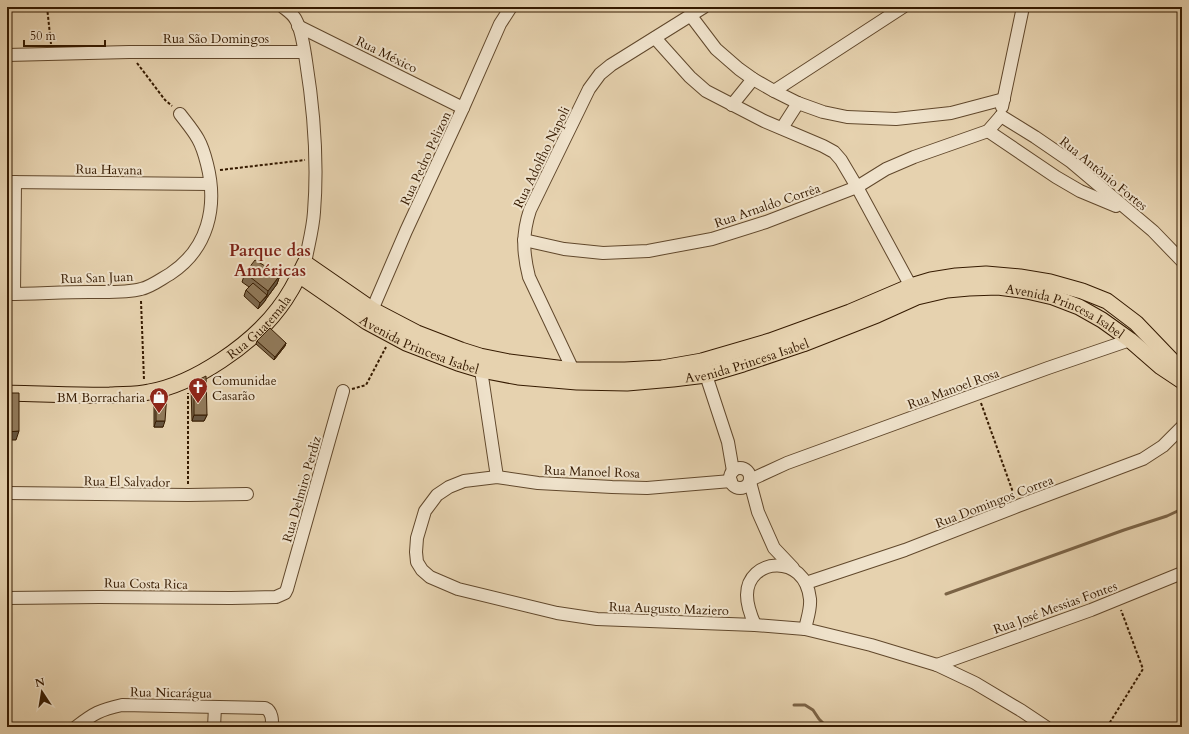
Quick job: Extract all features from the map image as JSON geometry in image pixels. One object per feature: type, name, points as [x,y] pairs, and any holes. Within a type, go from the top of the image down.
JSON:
[{"type":"main road","name":"Avenida Princesa Isabel","points":[[302,269],[370,316],[392,335],[443,357],[481,370],[518,377],[576,382],[626,383],[673,379],[704,368]]},
{"type":"main road","name":"Rua Guatemala","points":[[7,394],[130,394],[162,389],[188,379],[228,356],[255,334],[279,308],[302,269]]},
{"type":"main road","name":"Avenida Princesa Isabel","points":[[370,316],[461,350],[480,356],[509,362],[573,370],[704,368],[743,364],[803,344],[914,292],[931,280],[986,274],[1020,277],[1050,282],[1082,291],[1107,301],[1136,322],[1182,371]]},
{"type":"main road","name":"Avenida Princesa Isabel","points":[[914,292],[998,287],[1027,291],[1053,297],[1079,307],[1102,320],[1130,340],[1161,367],[1182,381]]},
{"type":"street","name":"Rua Pedro Pelizon","points":[[370,316],[406,230],[463,108],[500,24],[511,7]]},
{"type":"street","name":"Rua Adolfho Napoli","points":[[573,370],[530,277],[525,261],[524,240],[526,223],[530,210],[589,89],[600,74],[610,65],[704,7]]},
{"type":"street","points":[[774,91],[903,7]]},
{"type":"street","points":[[1001,116],[1023,7]]},
{"type":"street","name":"Rua Guatemala","points":[[291,9],[298,26],[304,52],[310,88],[316,159],[314,214],[302,269]]},
{"type":"street","points":[[691,16],[716,49],[739,69],[774,91],[798,103],[823,112],[847,117],[896,119],[951,113],[1004,98]]},
{"type":"street","name":"Rua México","points":[[298,26],[463,108]]},
{"type":"street","points":[[655,38],[690,78],[706,91],[732,105],[834,152],[841,160],[857,187],[914,292]]},
{"type":"street","name":"Rua São Domingos","points":[[7,55],[129,52],[304,52]]},
{"type":"street","points":[[732,105],[753,79]]},
{"type":"street","points":[[782,128],[798,103]]},
{"type":"street","name":"Rua San Juan","points":[[11,294],[141,290],[178,268],[194,252],[204,235],[211,211],[210,178],[203,151],[198,139],[180,114]]},
{"type":"street","name":"Rua Arnaldo Corrêa","points":[[524,240],[564,249],[604,253],[648,251],[712,239],[766,222],[857,187],[886,168],[988,131],[1001,116]]},
{"type":"street","name":"Rua Antônio Fortes","points":[[1001,116],[1070,161],[1139,219],[1182,260]]},
{"type":"street","points":[[988,131],[1056,177],[1080,191],[1127,210]]},
{"type":"street","name":"Rua Havana","points":[[11,182],[210,178]]},
{"type":"street","points":[[11,182],[11,294]]},
{"type":"street","name":"Rua Manoel Rosa","points":[[497,477],[538,483],[647,488],[687,485],[740,476],[787,463],[1130,340]]},
{"type":"street","points":[[704,368],[740,476],[774,548],[806,583],[810,600],[810,609],[805,630]]},
{"type":"street","points":[[481,370],[497,477]]},
{"type":"street","name":"Rua Delmiro Perdiz","points":[[284,593],[287,588],[305,528],[343,391]]},
{"type":"street","name":"Rua Domingos Correa","points":[[806,583],[905,550],[1143,459],[1163,446],[1182,427]]},
{"type":"street","name":"Rua Augusto Maziero","points":[[497,477],[464,481],[449,487],[437,495],[425,511],[417,538],[416,552],[417,562],[422,570],[430,577],[458,589],[557,612],[597,619],[755,625],[805,630],[871,645],[937,665],[975,683],[1022,710],[1046,727]]},
{"type":"street","name":"Rua El Salvador","points":[[7,493],[188,495],[247,494]]},
{"type":"street","points":[[755,625],[748,604],[747,594],[749,584],[754,576],[770,563],[774,548]]},
{"type":"street","points":[[763,569],[773,565],[784,566],[794,570]]},
{"type":"street","name":"Rua José Messias Fontes","points":[[937,665],[1092,610],[1182,573]]},
{"type":"street","name":"Rua Costa Rica","points":[[7,598],[232,598],[276,597],[284,593]]},
{"type":"street","name":"Rua Nicarágua","points":[[76,727],[102,710],[122,705],[265,708],[269,711],[272,720],[271,727]]},
{"type":"street","points":[[214,727],[216,707]]},
{"type":"path","points":[[47,7],[52,54]]},
{"type":"path","points":[[129,52],[165,100],[180,114]]},
{"type":"path","points":[[210,178],[316,159]]},
{"type":"path","points":[[141,290],[143,373]]},
{"type":"path","points":[[343,391],[366,386],[392,335]]},
{"type":"path","points":[[188,379],[188,495]]},
{"type":"path","points":[[978,394],[1018,506]]},
{"type":"path","points":[[1107,727],[1143,669],[1117,599]]},
{"type":"building","points":[[255,260],[280,275],[268,291],[245,273]]},
{"type":"building","points":[[253,283],[267,295],[260,303],[246,290]]},
{"type":"building","points":[[270,328],[286,343],[275,357],[257,341]]},
{"type":"building","name":"Comunidae Casarão","points":[[206,376],[207,415],[194,415],[194,382]]},
{"type":"building","points":[[7,393],[19,393],[19,431],[7,432]]},
{"type":"building","points":[[167,393],[165,421],[156,421],[156,395]]},
{"type":"waterway","points":[[946,594],[1167,516],[1182,509]]},
{"type":"waterway","points":[[794,705],[805,705],[813,710],[827,727]]},
{"type":"place","name":"Comunidae Casarão","points":[[198,404]]},
{"type":"place","name":"BM Borracharia","points":[[159,414]]},
{"type":"district","name":"Parque das Américas","points":[[270,260]]}]
